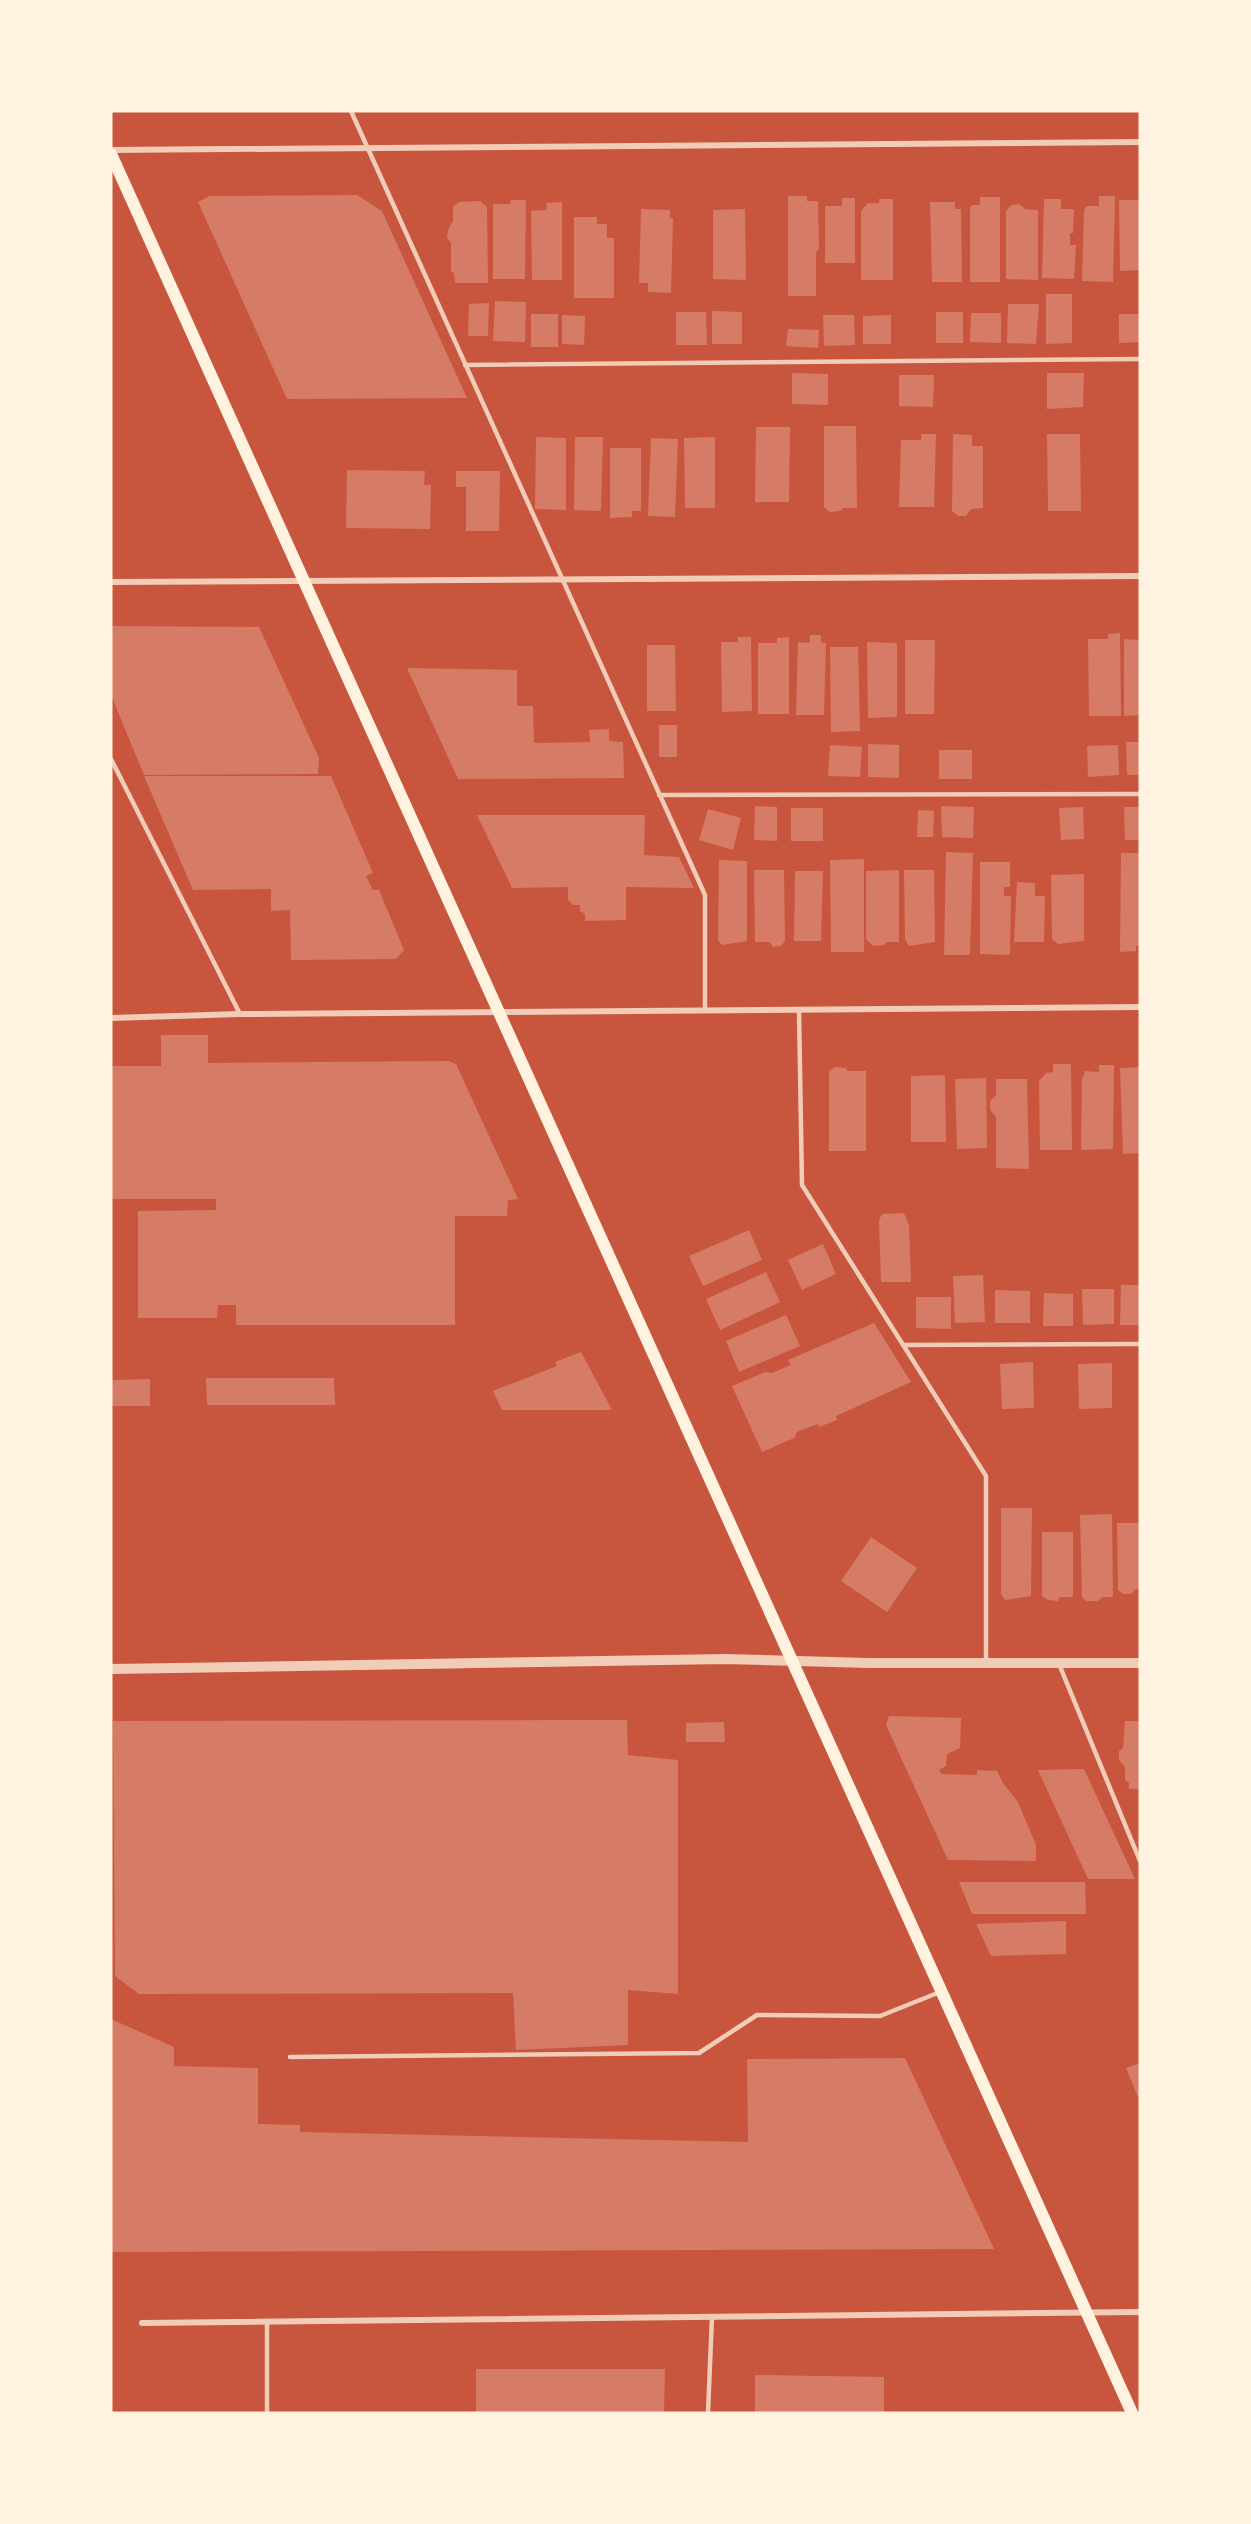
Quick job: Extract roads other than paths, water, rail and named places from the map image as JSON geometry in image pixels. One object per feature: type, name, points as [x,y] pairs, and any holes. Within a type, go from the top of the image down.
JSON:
[{"type":"main road","points":[[111,152],[1132,2413]]},
{"type":"street","points":[[111,152],[1140,142]]},
{"type":"street","points":[[111,582],[1140,576]]},
{"type":"street","points":[[111,1018],[240,1014],[1140,1007]]},
{"type":"street","points":[[111,1669],[726,1659],[1140,1663]]},
{"type":"street","points":[[142,2323],[1140,2312]]},
{"type":"lane","points":[[351,111],[705,895],[705,1011]]},
{"type":"lane","points":[[465,365],[1140,359]]},
{"type":"lane","points":[[111,759],[240,1014]]},
{"type":"lane","points":[[659,795],[1140,794]]},
{"type":"lane","points":[[799,1011],[802,1185],[986,1476],[986,1663]]},
{"type":"lane","points":[[903,1345],[1140,1344]]},
{"type":"lane","points":[[1058,1663],[1140,1861]]},
{"type":"lane","points":[[290,2057],[699,2053],[757,2015],[880,2016],[940,1992]]},
{"type":"lane","points":[[708,2413],[712,2316]]},
{"type":"lane","points":[[267,2322],[267,2413]]}]
